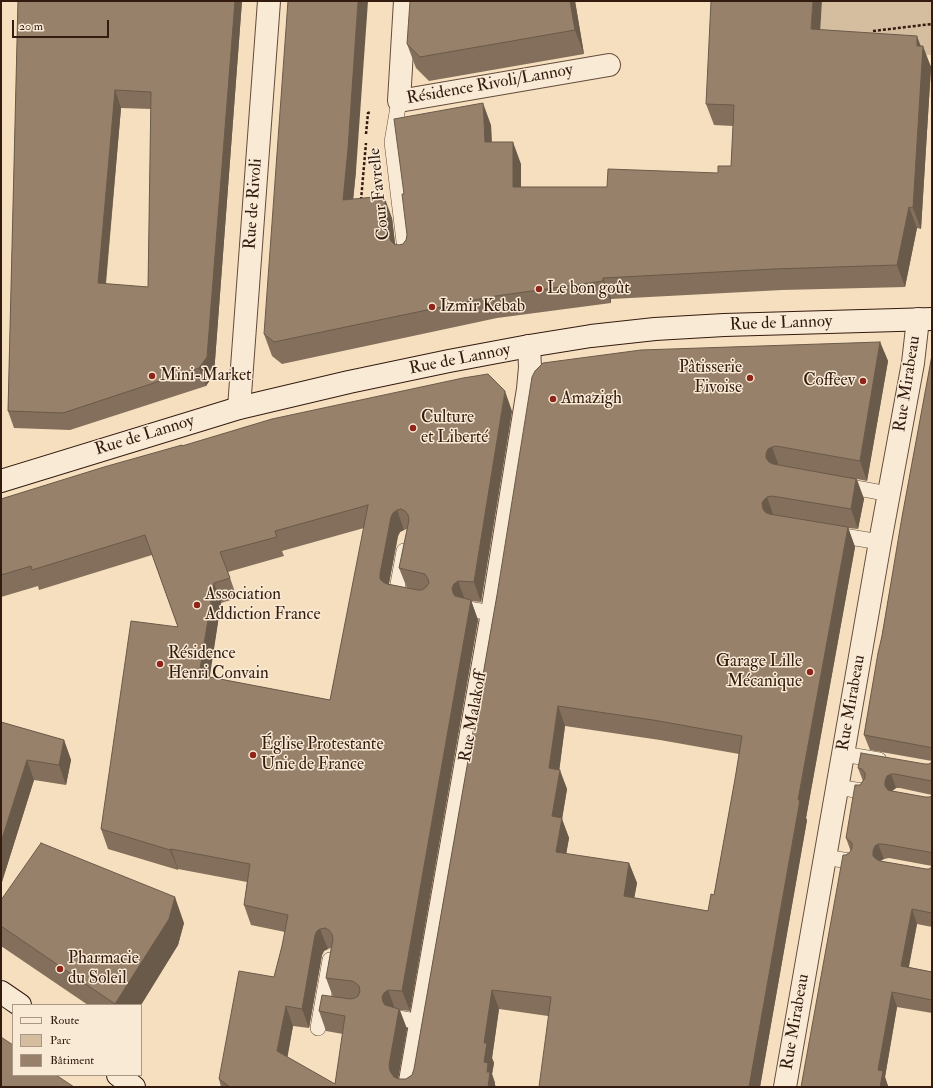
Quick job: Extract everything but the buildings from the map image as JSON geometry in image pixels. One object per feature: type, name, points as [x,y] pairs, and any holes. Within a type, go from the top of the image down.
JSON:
[{"type":"street","name":"Rue de Rivoli","points":[[239,408],[269,1]]},
{"type":"street","name":"Résidence Rivoli/Lannoy","points":[[405,1],[399,101],[609,65]]},
{"type":"street","name":"Rue de Lannoy","points":[[1,481],[239,408],[349,382],[529,346],[591,336],[662,328],[925,319]]},
{"type":"street","name":"Rue Mirabeau","points":[[785,1087],[880,542],[913,363],[925,319]]},
{"type":"street","name":"Rue Malakoff","points":[[409,1087],[492,613],[528,389],[530,367],[529,346]]},
{"type":"street","points":[[119,1076],[134,1087]]},
{"type":"lane","name":"Cour Favrelle","points":[[399,101],[392,142],[406,258]]},
{"type":"lane","points":[[828,483],[889,494]]},
{"type":"lane","points":[[817,531],[880,542]]},
{"type":"lane","points":[[407,538],[396,595],[419,599]]},
{"type":"lane","points":[[468,609],[492,613]]},
{"type":"lane","points":[[843,754],[890,762]]},
{"type":"lane","points":[[837,787],[862,791]]},
{"type":"lane","points":[[825,857],[850,861]]},
{"type":"lane","points":[[318,1028],[329,1006],[330,957]]},
{"type":"lane","points":[[398,1018],[421,1022]]},
{"type":"path","points":[[873,31],[932,24]]},
{"type":"path","points":[[361,204],[368,113],[399,101]]},
{"type":"green space","points":[[822,1],[932,1],[932,55],[819,50]]},
{"type":"place","name":"Le bon goût","points":[[539,289]]},
{"type":"place","name":"Izmir Kebab","points":[[432,307]]},
{"type":"place","name":"Mini-Market","points":[[152,376]]},
{"type":"place","name":"Pâtisserie Fivoise","points":[[750,378]]},
{"type":"place","name":"Coffeev","points":[[863,381]]},
{"type":"place","name":"Amazigh","points":[[553,399]]},
{"type":"place","name":"Culture et Liberté","points":[[413,428]]},
{"type":"place","name":"Association Addiction France","points":[[197,605]]},
{"type":"place","name":"Résidence Henri Convain","points":[[160,664]]},
{"type":"place","name":"Garage Lille Mécanique","points":[[810,672]]},
{"type":"place","name":"Église Protestante Unie de France","points":[[253,755]]},
{"type":"place","name":"Pharmacie du Soleil","points":[[60,969]]}]
